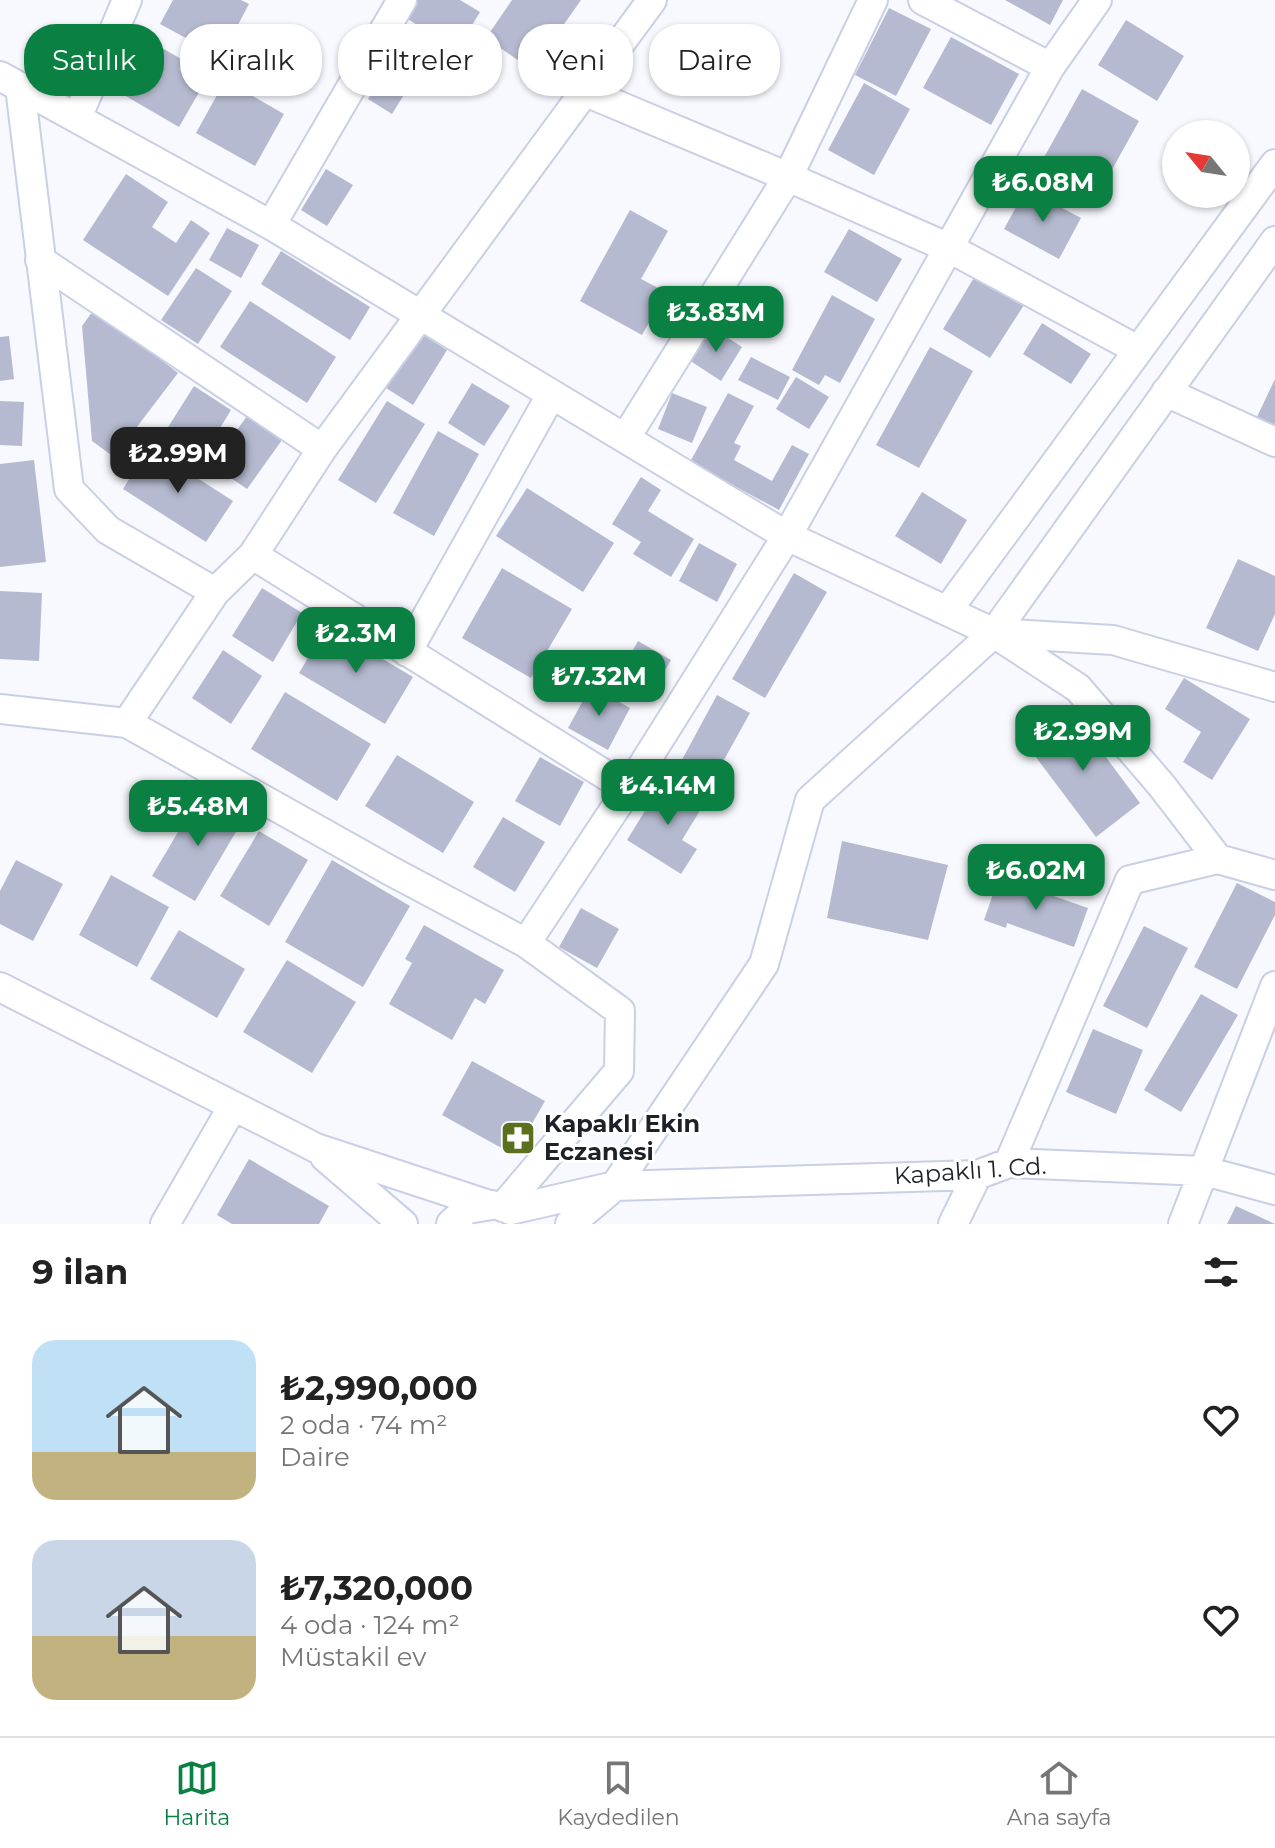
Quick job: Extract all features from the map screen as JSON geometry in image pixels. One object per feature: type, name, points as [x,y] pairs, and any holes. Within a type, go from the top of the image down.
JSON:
[{"type":"street","points":[[77,118],[127,0]]},
{"type":"street","points":[[271,225],[402,0]]},
{"type":"street","points":[[633,26],[652,0]]},
{"type":"street","points":[[626,437],[788,177],[873,0]]},
{"type":"street","points":[[923,0],[1050,67]]},
{"type":"street","points":[[526,943],[628,789],[787,536],[1050,67],[1097,0]]},
{"type":"street","points":[[10,82],[271,225],[422,313],[551,395],[626,437],[787,536],[994,633],[1078,688],[1162,786],[1218,859]]},
{"type":"street","points":[[10,82],[40,260],[69,489],[108,530],[215,592]]},
{"type":"street","points":[[127,723],[215,592],[253,555],[322,449],[583,96]]},
{"type":"street","points":[[596,96],[949,248],[1138,350]]},
{"type":"street","points":[[947,611],[1275,164]]},
{"type":"street","points":[[570,1224],[615,1186],[764,964],[810,800],[994,633],[1275,241]]},
{"type":"street","points":[[40,260],[322,449]]},
{"type":"street","points":[[1166,392],[1275,442]]},
{"type":"street","points":[[407,652],[551,395]]},
{"type":"street","points":[[253,555],[628,789]]},
{"type":"street","points":[[994,633],[1113,640],[1275,687]]},
{"type":"street","points":[[0,709],[127,723],[526,943],[620,1011],[619,1071],[506,1211]]},
{"type":"street","points":[[1009,1163],[1130,880],[1218,859],[1275,875]]},
{"type":"street","points":[[1183,1224],[1275,986]]},
{"type":"street","points":[[0,987],[316,1148],[506,1211]]},
{"type":"street","points":[[165,1224],[233,1106]]},
{"type":"street","points":[[316,1148],[403,1224]]},
{"type":"street","name":"Kapaklı 1. Cd.","points":[[506,1211],[615,1186],[977,1175],[1009,1163],[1205,1171],[1275,1190]]},
{"type":"street","points":[[953,1224],[977,1175]]},
{"type":"street","points":[[451,1224],[467,1209],[506,1211]]},
{"type":"building","points":[[173,0],[241,0],[249,4],[238,24],[180,24],[180,35],[160,24]]},
{"type":"building","points":[[417,0],[460,0],[480,12],[473,24],[416,24],[406,18]]},
{"type":"building","points":[[512,0],[581,0],[564,24],[518,24],[518,60],[502,49],[502,24],[496,24]]},
{"type":"building","points":[[1005,0],[1063,0],[1050,25]]},
{"type":"building","points":[[889,8],[931,29],[896,96],[855,75]]},
{"type":"building","points":[[1126,20],[1184,56],[1157,101],[1098,65]]},
{"type":"building","points":[[951,37],[1019,74],[991,125],[923,88]]},
{"type":"building","points":[[164,49],[180,58],[180,96],[197,96],[179,127],[126,96],[164,96]]},
{"type":"building","points":[[864,83],[910,109],[874,175],[828,150]]},
{"type":"building","points":[[1082,89],[1139,121],[1094,202],[1037,170]]},
{"type":"building","points":[[216,96],[252,96],[284,114],[255,166],[196,133]]},
{"type":"building","points":[[370,96],[403,96],[392,114],[368,99]]},
{"type":"building","points":[[326,169],[353,185],[327,226],[301,210]]},
{"type":"building","points":[[126,174],[168,202],[152,227],[176,243],[191,220],[210,233],[168,296],[83,240]]},
{"type":"building","points":[[1026,189],[1081,218],[1059,259],[1004,229]]},
{"type":"building","points":[[630,210],[668,231],[641,279],[666,292],[642,335],[580,301]]},
{"type":"building","points":[[227,228],[259,245],[241,278],[209,260]]},
{"type":"building","points":[[849,229],[902,259],[877,302],[824,272]]},
{"type":"building","points":[[281,251],[370,307],[350,340],[261,284]]},
{"type":"building","points":[[196,268],[232,291],[198,344],[161,320]]},
{"type":"building","points":[[975,276],[1024,305],[990,358],[943,329]]},
{"type":"building","points":[[832,295],[875,319],[840,383],[825,375],[819,385],[792,370]]},
{"type":"building","points":[[250,301],[336,357],[307,403],[220,347]]},
{"type":"building","points":[[95,308],[178,373],[114,457],[92,441],[82,326]]},
{"type":"building","points":[[1042,323],[1091,354],[1071,384],[1023,354]]},
{"type":"building","points":[[711,327],[742,347],[721,381],[689,360]]},
{"type":"building","points":[[412,328],[447,350],[413,405],[378,383]]},
{"type":"building","points":[[9,336],[14,379],[0,381],[0,337]]},
{"type":"building","points":[[930,347],[973,371],[919,468],[876,445]]},
{"type":"building","points":[[751,357],[790,377],[778,400],[738,380]]},
{"type":"building","points":[[796,377],[829,397],[809,429],[776,409]]},
{"type":"building","points":[[1275,379],[1275,428],[1256,419]]},
{"type":"building","points":[[472,383],[510,406],[484,446],[448,423]]},
{"type":"building","points":[[194,386],[231,410],[203,456],[165,432]]},
{"type":"building","points":[[672,393],[707,407],[692,443],[658,429]]},
{"type":"building","points":[[728,393],[754,406],[734,443],[741,446],[734,460],[772,481],[792,445],[809,454],[779,510],[690,462]]},
{"type":"building","points":[[0,401],[24,402],[22,446],[0,445]]},
{"type":"building","points":[[387,401],[425,424],[376,503],[338,480]]},
{"type":"building","points":[[247,416],[282,440],[247,489],[212,465]]},
{"type":"building","points":[[438,431],[479,454],[434,536],[393,513]]},
{"type":"building","points":[[149,447],[233,501],[206,542],[123,489]]},
{"type":"building","points":[[34,460],[46,562],[0,567],[0,464]]},
{"type":"building","points":[[641,477],[661,490],[648,511],[694,539],[671,577],[633,554],[641,542],[612,524]]},
{"type":"building","points":[[527,488],[614,543],[583,592],[496,536]]},
{"type":"building","points":[[922,492],[967,520],[941,564],[895,536]]},
{"type":"building","points":[[699,543],[737,564],[717,602],[679,581]]},
{"type":"building","points":[[1238,559],[1275,576],[1275,614],[1258,651],[1206,628]]},
{"type":"building","points":[[502,568],[572,609],[531,678],[462,638]]},
{"type":"building","points":[[794,573],[827,592],[765,698],[732,679]]},
{"type":"building","points":[[262,588],[302,613],[273,662],[232,636]]},
{"type":"building","points":[[0,591],[42,593],[39,661],[0,659]]},
{"type":"building","points":[[327,626],[413,677],[385,724],[299,673]]},
{"type":"building","points":[[638,641],[671,660],[648,700],[615,682]]},
{"type":"building","points":[[223,650],[262,676],[231,724],[192,698]]},
{"type":"building","points":[[1184,678],[1250,719],[1212,780],[1183,762],[1201,732],[1165,709]]},
{"type":"building","points":[[591,686],[630,708],[608,750],[568,728]]},
{"type":"building","points":[[285,692],[371,744],[337,801],[251,749]]},
{"type":"building","points":[[717,695],[750,713],[709,787],[677,769]]},
{"type":"building","points":[[1071,710],[1140,803],[1096,837],[1026,744]]},
{"type":"building","points":[[397,755],[474,802],[443,853],[365,806]]},
{"type":"building","points":[[540,757],[584,782],[560,826],[515,801]]},
{"type":"building","points":[[664,780],[704,804],[682,840],[697,849],[681,874],[627,840]]},
{"type":"building","points":[[200,795],[243,820],[195,901],[152,876]]},
{"type":"building","points":[[503,817],[545,842],[515,892],[473,867]]},
{"type":"building","points":[[259,831],[308,860],[269,926],[220,896]]},
{"type":"building","points":[[842,841],[948,865],[928,940],[827,918]]},
{"type":"building","points":[[16,860],[63,884],[33,941],[0,924],[0,891]]},
{"type":"building","points":[[332,860],[410,906],[363,987],[285,942]]},
{"type":"building","points":[[111,875],[169,907],[137,967],[79,935]]},
{"type":"building","points":[[999,877],[1088,908],[1074,947],[1007,923],[1006,928],[984,920]]},
{"type":"building","points":[[1237,883],[1275,902],[1275,915],[1237,989],[1194,967]]},
{"type":"building","points":[[581,908],[619,929],[597,968],[559,947]]},
{"type":"building","points":[[424,925],[504,970],[485,1004],[475,998],[452,1040],[389,1004],[412,963],[405,959]]},
{"type":"building","points":[[1144,926],[1188,948],[1147,1028],[1103,1006]]},
{"type":"building","points":[[179,930],[245,969],[217,1018],[150,979]]},
{"type":"building","points":[[287,960],[356,1002],[312,1073],[243,1032]]},
{"type":"building","points":[[1201,994],[1238,1015],[1181,1112],[1144,1090]]},
{"type":"building","points":[[1093,1029],[1143,1050],[1116,1114],[1066,1092]]},
{"type":"building","points":[[472,1061],[545,1101],[514,1155],[442,1115]]},
{"type":"building","points":[[249,1159],[329,1206],[319,1224],[232,1224],[217,1215]]},
{"type":"building","points":[[1236,1206],[1275,1224],[1227,1224]]},
{"type":"place","name":"Kapaklı Ekin Eczanesi","points":[[518,1138]]}]
